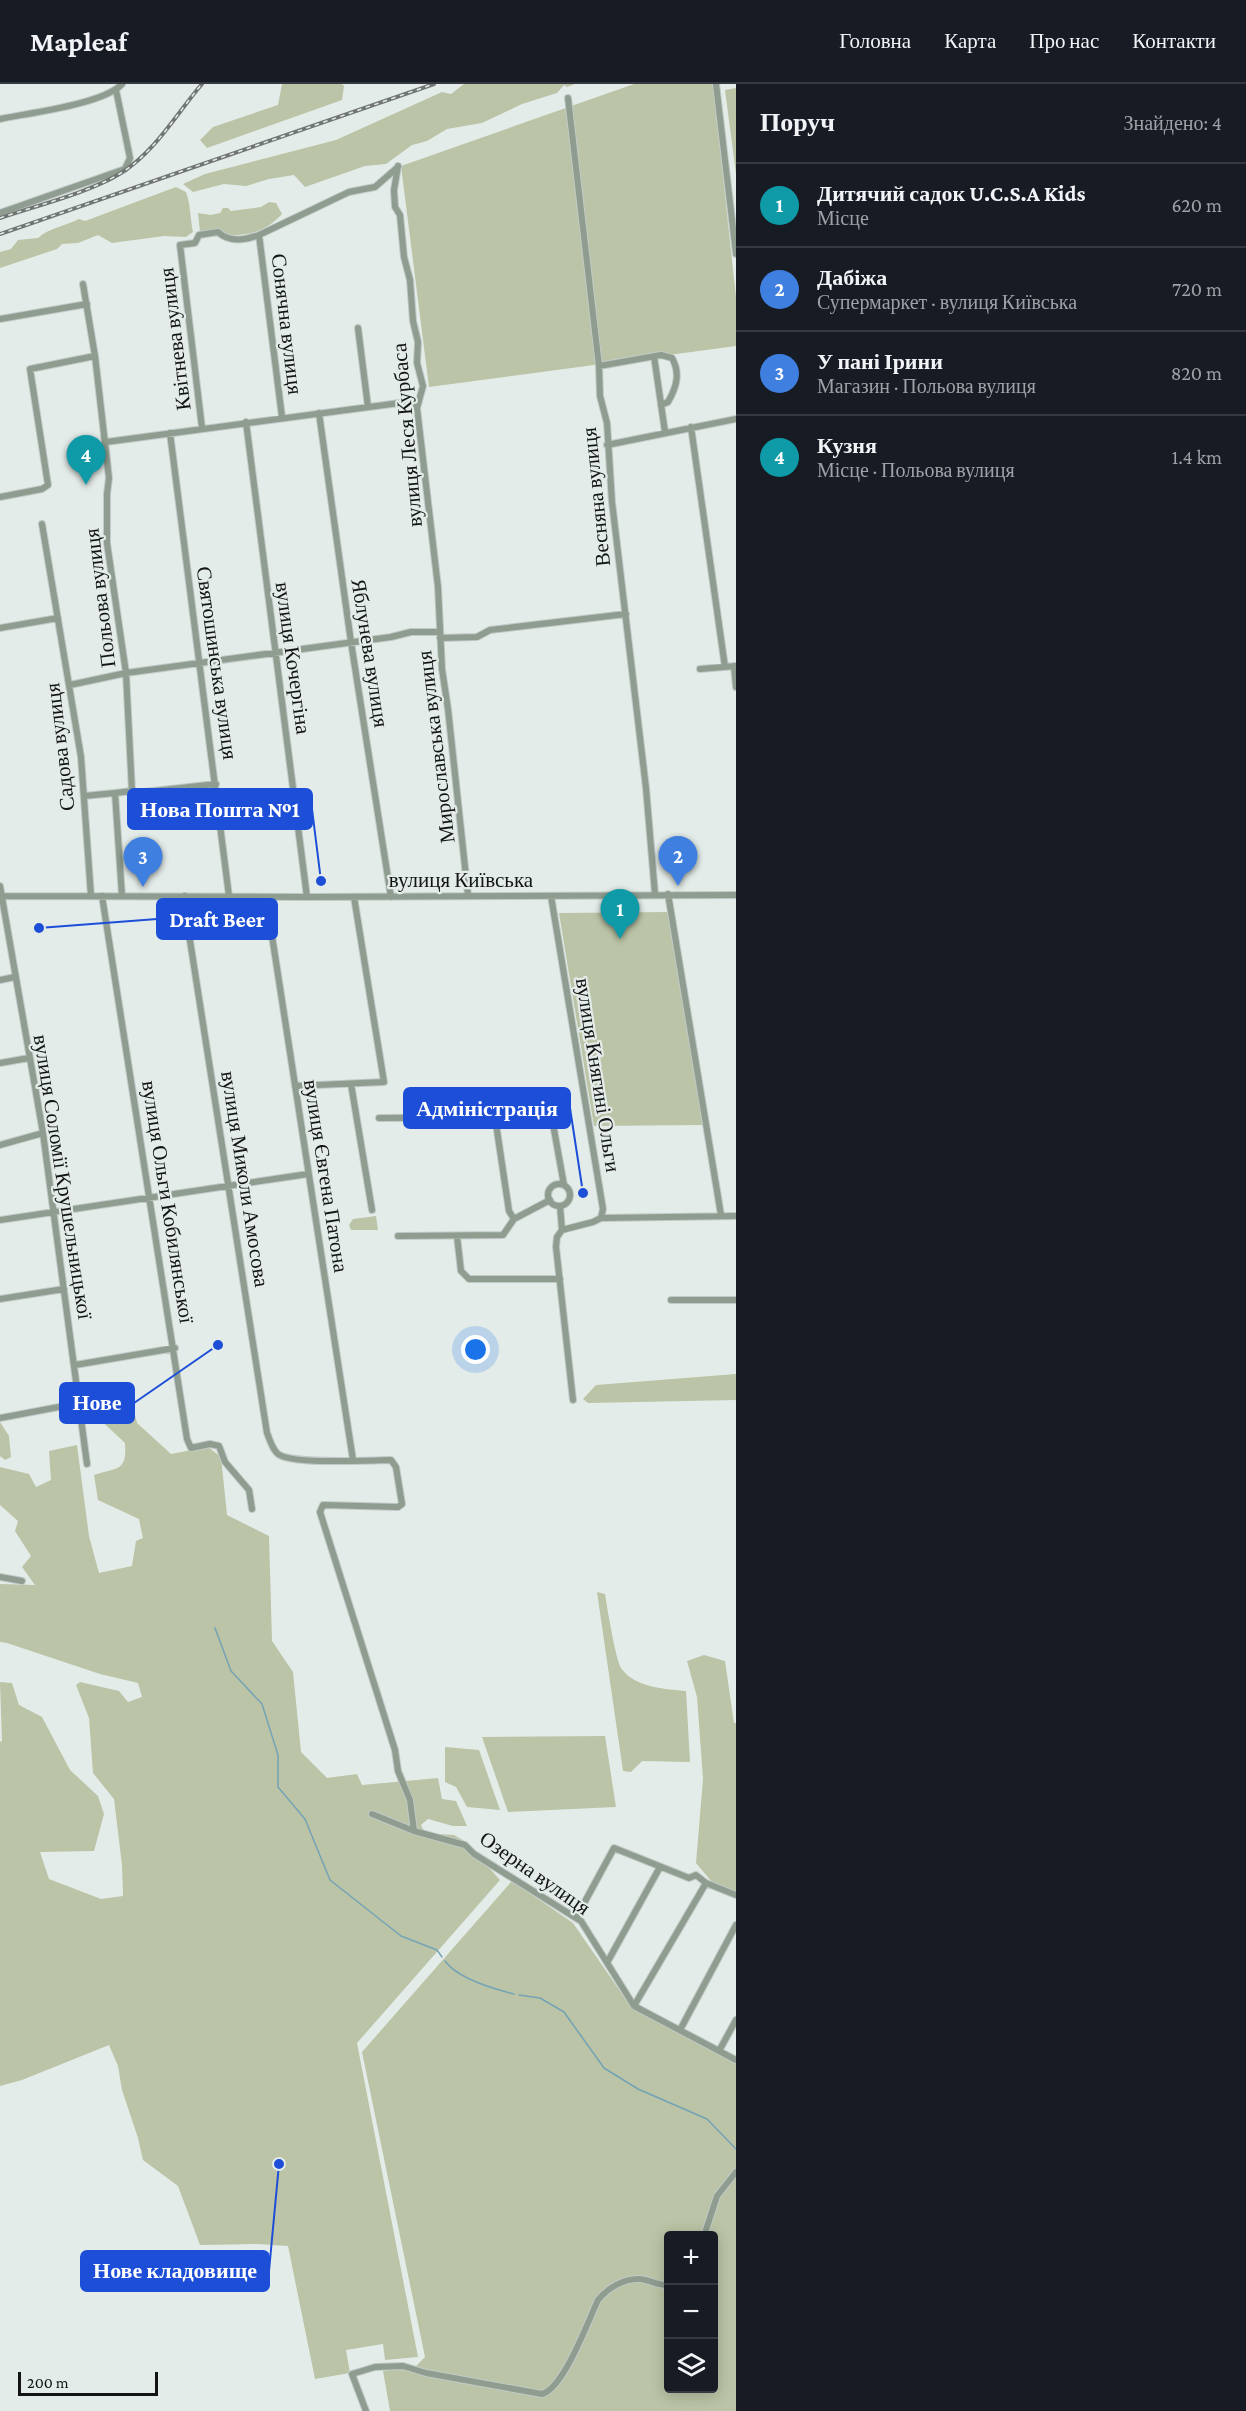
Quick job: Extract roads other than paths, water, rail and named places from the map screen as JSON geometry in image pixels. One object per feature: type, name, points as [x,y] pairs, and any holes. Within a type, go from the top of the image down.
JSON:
[{"type":"street","points":[[0,119],[96,99],[116,90],[122,84]]},
{"type":"street","points":[[716,84],[736,254]]},
{"type":"street","points":[[0,213],[125,169],[130,158],[116,90]]},
{"type":"street","name":"Весняна вулиця","points":[[568,98],[599,366],[600,396],[606,423],[613,519],[646,788],[656,894]]},
{"type":"street","name":"вулиця Леся Курбаса","points":[[260,235],[350,192],[375,187],[398,166],[394,190],[395,207],[400,215],[404,257],[410,280],[413,321],[418,342],[417,363],[423,386],[417,408],[438,587],[440,635]]},
{"type":"street","name":"Квітнева вулиця","points":[[202,428],[180,245],[195,243],[199,235],[218,232],[233,240],[260,235]]},
{"type":"street","name":"Сонячна вулиця","points":[[260,235],[282,417]]},
{"type":"street","name":"Польова вулиця","points":[[83,284],[106,442],[109,478],[107,543],[126,673],[132,791]]},
{"type":"street","points":[[0,319],[87,304]]},
{"type":"street","points":[[358,328],[368,407]]},
{"type":"street","points":[[599,366],[661,355],[672,358],[677,367],[676,388],[668,402],[661,405]]},
{"type":"street","points":[[0,497],[42,489],[48,485],[30,369],[95,356]]},
{"type":"street","points":[[654,356],[665,432]]},
{"type":"street","points":[[106,442],[407,402],[417,408]]},
{"type":"street","name":"Яблунева вулиця","points":[[319,414],[351,642],[391,897]]},
{"type":"street","points":[[607,445],[736,419]]},
{"type":"street","name":"вулиця Кочергіна","points":[[246,422],[306,897]]},
{"type":"street","points":[[691,427],[725,667]]},
{"type":"street","name":"Святошинська вулиця","points":[[170,433],[229,897]]},
{"type":"street","name":"Садова вулиця","points":[[42,524],[70,685],[84,796],[92,896]]},
{"type":"street","points":[[70,685],[126,673],[391,638],[411,632],[477,637],[490,630],[626,615]]},
{"type":"street","points":[[0,628],[58,618]]},
{"type":"street","name":"Мирославська вулиця","points":[[440,635],[468,895]]},
{"type":"street","points":[[700,669],[735,666],[736,687]]},
{"type":"street","points":[[84,796],[216,784]]},
{"type":"street","points":[[115,793],[122,896]]},
{"type":"street","name":"вулиця Соломії Крушельницької","points":[[0,886],[43,1133],[87,1464]]},
{"type":"street","points":[[668,894],[721,1215]]},
{"type":"street","name":"вулиця Київська","points":[[1,896],[736,895]]},
{"type":"street","name":"вулиця Ольги Кобилянської","points":[[102,896],[175,1348],[187,1439],[191,1448],[210,1444],[219,1446],[225,1462],[249,1490],[252,1509]]},
{"type":"street","name":"вулиця Миколи Амосова","points":[[185,896],[186,915],[267,1433],[279,1454],[288,1458],[353,1460]]},
{"type":"street","name":"вулиця Княгині Ольги","points":[[551,896],[603,1209],[601,1218]]},
{"type":"street","name":"вулиця Євгена Патона","points":[[266,897],[353,1460]]},
{"type":"street","points":[[295,1086],[384,1082],[354,897]]},
{"type":"street","points":[[0,980],[15,977]]},
{"type":"street","points":[[0,1063],[29,1058]]},
{"type":"street","points":[[351,1084],[372,1210]]},
{"type":"street","points":[[379,1118],[544,1116],[550,1119],[564,1185],[570,1196],[567,1203],[560,1206],[554,1205],[548,1194],[556,1185],[564,1185]]},
{"type":"street","points":[[495,1117],[509,1211],[514,1220]]},
{"type":"street","points":[[0,1145],[43,1133]]},
{"type":"street","points":[[0,1220],[308,1174]]},
{"type":"street","points":[[399,1236],[503,1235],[514,1220],[550,1200]]},
{"type":"street","points":[[560,1206],[562,1230]]},
{"type":"street","points":[[573,1400],[556,1247],[557,1237],[562,1230],[601,1218],[736,1216]]},
{"type":"street","points":[[457,1236],[461,1271],[469,1279],[560,1279]]},
{"type":"street","points":[[0,1299],[64,1289]]},
{"type":"street","points":[[671,1300],[736,1300]]},
{"type":"street","points":[[75,1365],[175,1348]]},
{"type":"street","points":[[0,1418],[80,1403]]},
{"type":"street","points":[[353,1460],[391,1460],[396,1467],[400,1490],[402,1504],[398,1507],[323,1505],[320,1512],[395,1750],[398,1771],[410,1800],[414,1831]]},
{"type":"street","points":[[0,1577],[22,1581]]},
{"type":"street","name":"Озерна вулиця","points":[[372,1814],[414,1831],[465,1845],[474,1854],[576,1917],[608,1961],[634,2006]]},
{"type":"street","points":[[576,1917],[614,1848],[689,1878],[696,1875],[736,1895]]},
{"type":"street","points":[[608,1961],[660,1867]]},
{"type":"street","points":[[706,1882],[634,2006],[736,2060]]},
{"type":"street","points":[[680,2030],[736,1924]]},
{"type":"street","points":[[720,2051],[736,2020]]},
{"type":"street","points":[[705,2231],[717,2196],[736,2172]]},
{"type":"street","points":[[366,2411],[352,2374],[375,2367],[403,2366],[426,2373],[542,2394],[548,2392],[564,2372],[598,2300],[604,2293],[630,2280],[640,2279],[664,2284]]},
{"type":"waterway","points":[[215,1628],[231,1671],[262,1704],[278,1755],[278,1787],[305,1819],[330,1880],[401,1936],[437,1950],[442,1957]]},
{"type":"waterway","points":[[445,1961],[467,1978],[514,1994]]},
{"type":"waterway","points":[[519,1995],[540,1998],[564,2012],[604,2068],[638,2089],[707,2119],[736,2149]]},
{"type":"railway","points":[[0,218],[79,192],[121,173],[155,143],[202,84]]},
{"type":"railway","points":[[0,234],[434,84]]},
{"type":"place","name":"Кузня","points":[[86,485]]},
{"type":"place","name":"Нова Пошта №1","points":[[321,881]]},
{"type":"place","name":"Дабіжа","points":[[678,886]]},
{"type":"place","name":"У пані Ірини","points":[[143,887]]},
{"type":"place","name":"Draft Beer","points":[[39,928]]},
{"type":"place","name":"Дитячий садок U.C.S.A Kids","points":[[620,939]]},
{"type":"place","name":"Адміністрація","points":[[583,1193]]},
{"type":"place","name":"Нове","points":[[218,1345]]},
{"type":"place","name":"Нове кладовище","points":[[279,2164]]}]
